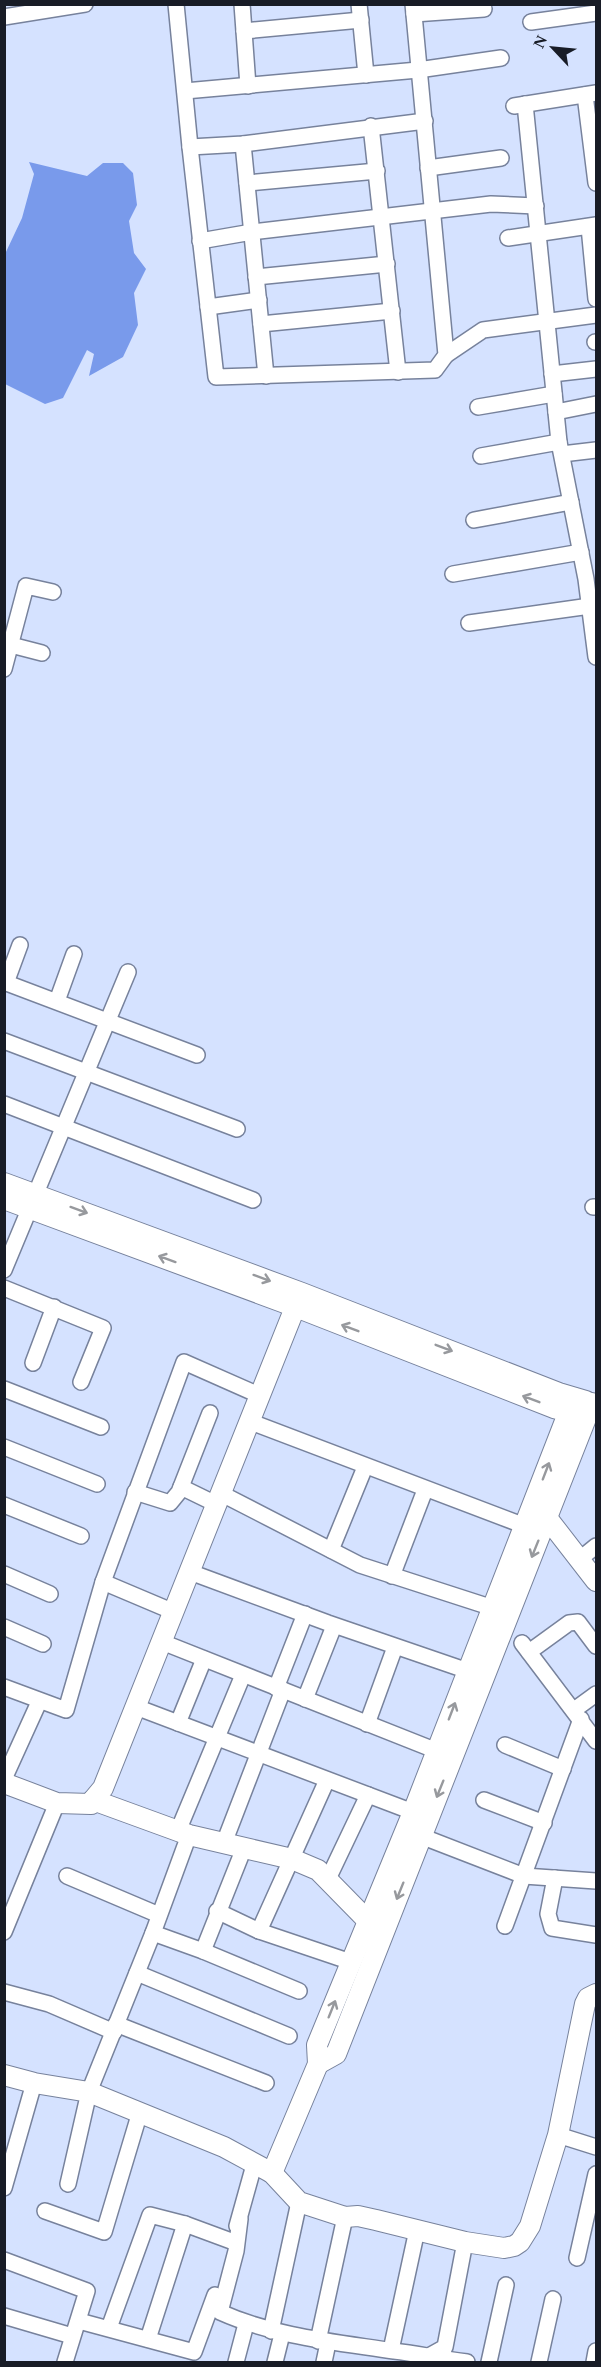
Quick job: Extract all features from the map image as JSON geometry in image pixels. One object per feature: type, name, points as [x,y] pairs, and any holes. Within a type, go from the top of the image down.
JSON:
[{"type":"street","points":[[4,17],[85,4]]},
{"type":"street","points":[[176,4],[216,377],[435,370],[446,356],[483,330],[597,315]]},
{"type":"street","points":[[242,4],[248,86]]},
{"type":"street","points":[[359,4],[366,75]]},
{"type":"street","points":[[446,356],[413,9],[484,9]]},
{"type":"street","points":[[531,22],[597,13]]},
{"type":"street","points":[[244,31],[361,20]]},
{"type":"street","points":[[184,91],[418,70],[501,58]]},
{"type":"street","points":[[597,183],[591,94],[520,105],[536,206],[560,448],[581,552],[591,578],[590,606],[597,657]]},
{"type":"street","points":[[190,147],[243,144],[371,126],[425,121]]},
{"type":"street","points":[[371,126],[398,372]]},
{"type":"street","points":[[243,144],[267,376]]},
{"type":"street","points":[[428,168],[501,158]]},
{"type":"street","points":[[247,183],[377,171]]},
{"type":"street","points":[[200,241],[252,232],[491,204],[536,206]]},
{"type":"street","points":[[508,238],[592,226],[597,299]]},
{"type":"street","points":[[256,277],[387,264]]},
{"type":"street","points":[[208,307],[259,300]]},
{"type":"street","points":[[261,324],[392,311]]},
{"type":"street","points":[[552,374],[597,369]]},
{"type":"street","points":[[477,406],[554,394]]},
{"type":"street","points":[[556,412],[597,404]]},
{"type":"street","points":[[481,456],[560,448],[597,450]]},
{"type":"street","points":[[474,520],[571,502]]},
{"type":"street","points":[[453,574],[581,552]]},
{"type":"street","points":[[4,669],[26,586],[53,592]]},
{"type":"street","points":[[469,623],[590,606]]},
{"type":"street","points":[[11,645],[42,653]]},
{"type":"street","points":[[20,945],[5,982],[197,1055]]},
{"type":"street","points":[[57,1001],[74,954]]},
{"type":"street","points":[[4,1270],[128,972]]},
{"type":"street","points":[[4,1041],[237,1129]]},
{"type":"street","points":[[4,1104],[253,1200]]},
{"type":"street","points":[[4,1183],[34,1202],[586,1409],[540,1510],[414,1833],[336,2054],[318,2064]]},
{"type":"street","points":[[4,1199],[34,1202]]},
{"type":"street","points":[[4,1288],[103,1328],[81,1382]]},
{"type":"street","points":[[39,1702],[4,1781],[57,1803],[91,1804],[103,1788],[299,1300]]},
{"type":"street","points":[[33,1363],[54,1307]]},
{"type":"street","points":[[4,1687],[39,1702],[66,1710],[103,1582],[184,1362],[261,1396]]},
{"type":"street","points":[[4,1389],[101,1426]]},
{"type":"street","points":[[135,1492],[170,1503],[181,1487],[210,1413]]},
{"type":"street","points":[[251,1422],[425,1490],[525,1526]]},
{"type":"street","points":[[4,1447],[97,1484]]},
{"type":"street","points":[[331,1550],[365,1467]]},
{"type":"street","points":[[181,1487],[220,1499],[360,1565],[493,1608]]},
{"type":"street","points":[[392,1576],[425,1490]]},
{"type":"street","points":[[4,1505],[81,1536]]},
{"type":"street","points":[[216,2310],[231,2241],[263,2169],[318,2064],[317,2045],[368,1921],[414,1833],[413,1812],[468,1671],[525,1526],[540,1510]]},
{"type":"street","points":[[540,1510],[597,1581]]},
{"type":"street","points":[[580,1559],[596,1546]]},
{"type":"street","points":[[190,1572],[334,1626],[468,1671]]},
{"type":"street","points":[[4,1574],[50,1594]]},
{"type":"street","points":[[103,1582],[174,1612]]},
{"type":"street","points":[[224,1843],[258,1754],[305,1614]]},
{"type":"street","points":[[597,1646],[578,1622],[569,1623],[526,1647],[597,1741]]},
{"type":"street","points":[[305,1699],[334,1626]]},
{"type":"street","points":[[4,1627],[43,1644]]},
{"type":"street","points":[[162,1642],[437,1751]]},
{"type":"street","points":[[367,1724],[395,1647]]},
{"type":"street","points":[[177,1723],[204,1659]]},
{"type":"street","points":[[68,2184],[89,2092],[153,1933],[183,1833],[217,1738],[243,1675]]},
{"type":"street","points":[[505,1926],[563,1769],[578,1715],[597,1694]]},
{"type":"street","points":[[136,1707],[413,1812]]},
{"type":"street","points":[[505,1745],[563,1769]]},
{"type":"street","points":[[259,1931],[327,1780]]},
{"type":"street","points":[[328,1879],[368,1795]]},
{"type":"street","points":[[93,1800],[183,1833],[292,1859],[318,1870],[368,1921]]},
{"type":"street","points":[[484,1800],[544,1823]]},
{"type":"street","points":[[6,1923],[57,1803]]},
{"type":"street","points":[[414,1833],[524,1876],[597,1881]]},
{"type":"street","points":[[203,1951],[244,1848]]},
{"type":"street","points":[[67,1876],[159,1916]]},
{"type":"street","points":[[555,1878],[548,1914],[552,1928],[597,1935]]},
{"type":"street","points":[[217,1911],[259,1931],[351,1962]]},
{"type":"street","points":[[153,1933],[299,1991]]},
{"type":"street","points":[[137,1974],[289,2036]]},
{"type":"street","points":[[4,1992],[49,2004],[266,2083]]},
{"type":"street","points":[[4,2074],[34,2083],[89,2092],[224,2147],[263,2169],[299,2202],[345,2217],[358,2216],[504,2248],[514,2246],[526,2235],[558,2135],[585,2004],[588,1998],[597,1994]]},
{"type":"street","points":[[4,2188],[34,2083]]},
{"type":"street","points":[[45,2211],[104,2232],[140,2112]]},
{"type":"street","points":[[558,2135],[597,2147]]},
{"type":"street","points":[[577,2258],[597,2174]]},
{"type":"street","points":[[275,2362],[276,2333],[299,2202]]},
{"type":"street","points":[[110,2328],[150,2215],[185,2224],[231,2241]]},
{"type":"street","points":[[324,2362],[323,2342],[345,2217]]},
{"type":"street","points":[[79,2321],[194,2352],[216,2310],[236,2251],[240,2219]]},
{"type":"street","points":[[148,2339],[185,2224]]},
{"type":"street","points":[[383,2354],[417,2230]]},
{"type":"street","points":[[427,2360],[445,2348],[465,2241]]},
{"type":"street","points":[[4,2260],[87,2291],[79,2321],[72,2336],[68,2362]]},
{"type":"street","points":[[489,2362],[506,2285]]},
{"type":"street","points":[[539,2362],[553,2300]]},
{"type":"street","points":[[216,2310],[246,2324],[276,2333],[383,2354],[427,2360],[467,2362]]},
{"type":"street","points":[[4,2316],[72,2336]]},
{"type":"street","points":[[236,2362],[246,2324]]},
{"type":"street","points":[[594,2362],[597,2351]]},
{"type":"water","points":[[29,162],[87,176],[103,163],[123,163],[133,173],[137,205],[129,221],[134,253],[146,269],[134,293],[138,325],[123,357],[89,376],[94,354],[87,350],[63,398],[45,404],[5,384],[5,254],[22,218],[34,174]]}]
